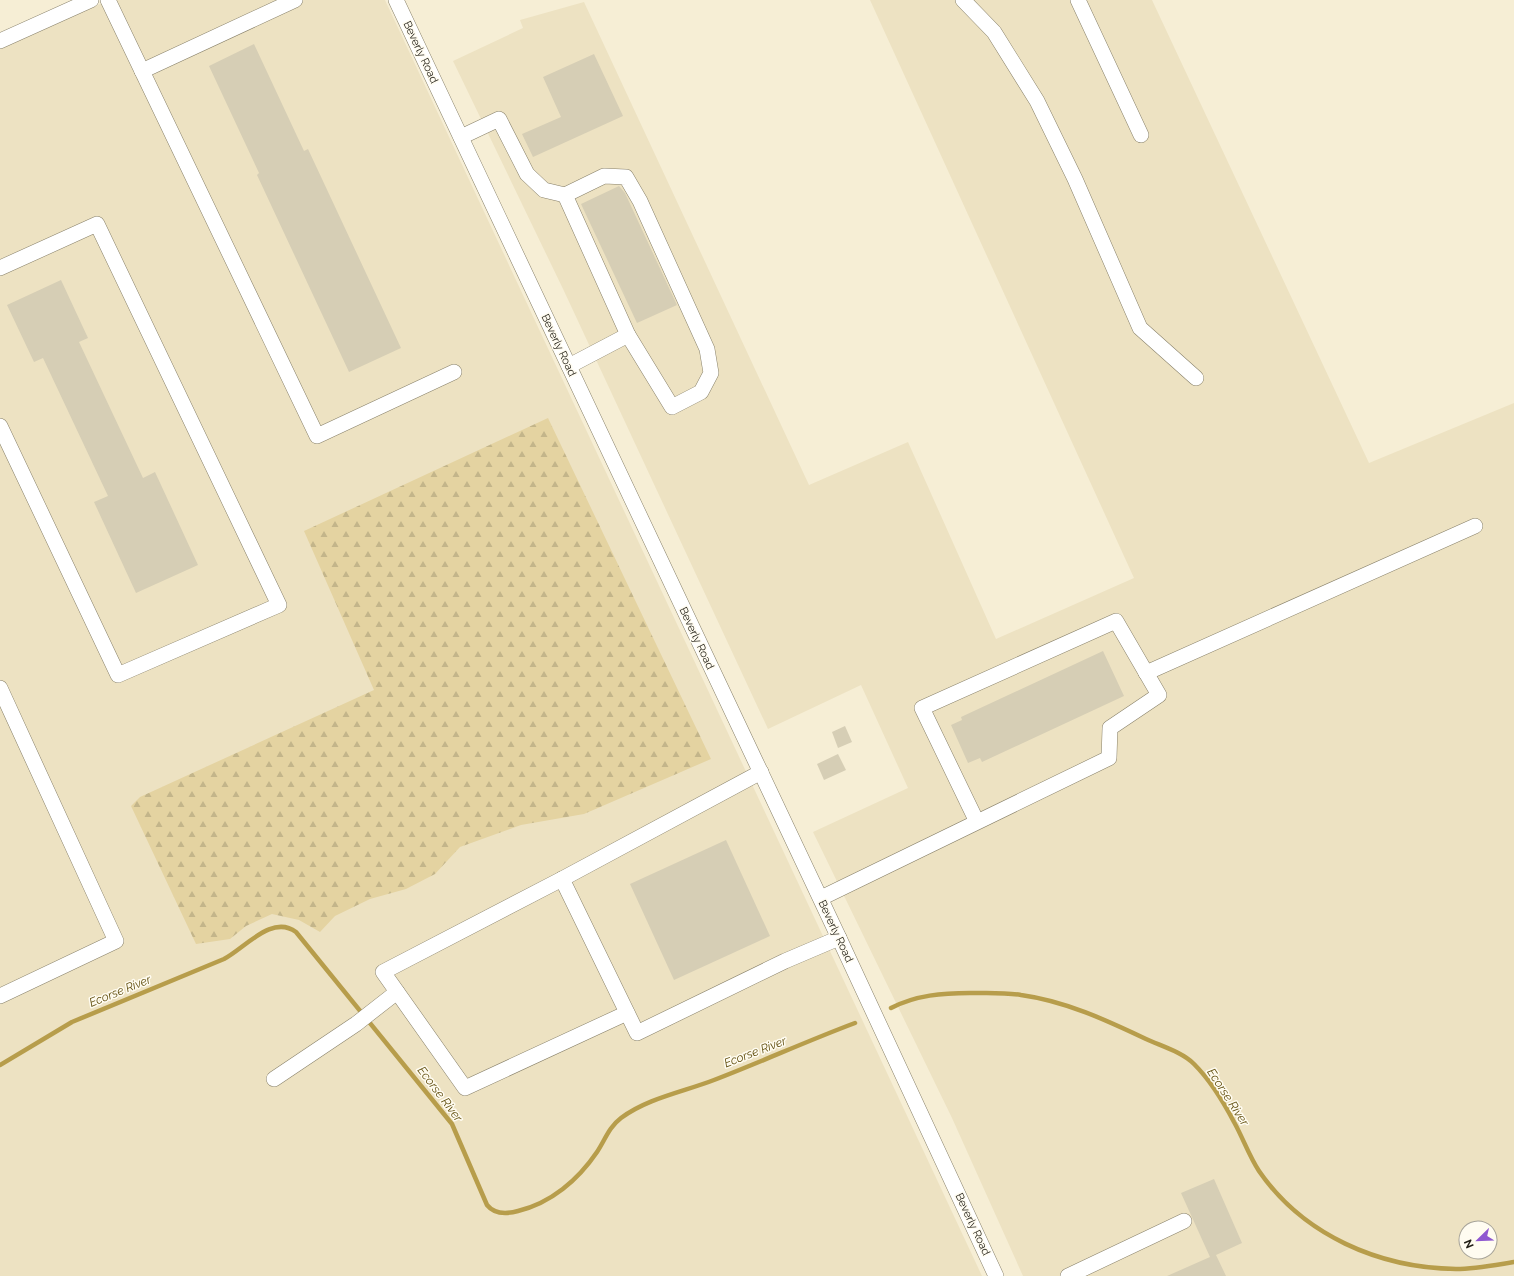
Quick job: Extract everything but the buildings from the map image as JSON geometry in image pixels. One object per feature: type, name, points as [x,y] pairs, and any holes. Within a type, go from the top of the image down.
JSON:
[{"type":"street","points":[[0,41],[91,0]]},
{"type":"street","points":[[108,0],[316,436],[454,372]]},
{"type":"street","points":[[142,71],[295,0]]},
{"type":"street","name":"Beverly Road","points":[[396,0],[761,772],[996,1276]]},
{"type":"street","points":[[963,0],[994,32],[1037,101],[1075,179],[1140,328],[1196,378]]},
{"type":"street","points":[[1078,0],[1141,135]]},
{"type":"street","points":[[461,138],[499,118],[527,174],[544,190],[565,195],[604,176],[626,177],[640,201],[707,350],[712,373],[701,392],[672,407],[628,335],[565,195]]},
{"type":"street","points":[[0,268],[97,224],[279,605],[118,675],[0,426]]},
{"type":"street","points":[[569,366],[628,335]]},
{"type":"street","points":[[1146,673],[1475,526]]},
{"type":"street","points":[[820,898],[977,822],[1109,758],[1110,728],[1159,695],[1116,621],[922,708],[977,822]]},
{"type":"street","points":[[0,688],[116,941],[0,996]]},
{"type":"street","points":[[627,1013],[465,1088],[383,972],[562,879],[761,772]]},
{"type":"street","points":[[562,879],[637,1033],[785,961],[839,938]]},
{"type":"street","points":[[274,1079],[356,1024],[397,992]]},
{"type":"street","points":[[1068,1276],[1184,1221]]},
{"type":"shaded area","points":[[109,0],[385,0],[982,1276],[0,1276],[0,49]]},
{"type":"shaded area","points":[[870,0],[1152,0],[1369,463],[1514,403],[1514,1276],[1023,1276],[952,1118],[813,832],[908,788],[861,685],[768,729],[564,291],[453,61],[523,28],[520,20],[584,2],[809,485],[908,442],[996,639],[1134,578]]},
{"type":"green space","points":[[548,418],[711,759],[584,814],[521,825],[460,847],[435,874],[406,889],[370,899],[335,916],[320,932],[299,920],[272,914],[246,926],[230,939],[196,944],[131,806],[140,797],[374,690],[304,531]]},
{"type":"waterway","name":"Ecorse River","points":[[0,1065],[72,1022],[224,959],[268,930],[278,927],[287,928],[296,932],[452,1124],[487,1205],[494,1211],[505,1213],[530,1207],[542,1202],[563,1189],[590,1162],[613,1125],[631,1111],[654,1100],[714,1080],[855,1023]]},
{"type":"waterway","name":"Ecorse River","points":[[891,1008],[910,1000],[940,994],[1002,993],[1021,995],[1053,1002],[1100,1018],[1177,1053],[1194,1064],[1206,1077],[1221,1100],[1259,1171],[1277,1194],[1320,1230],[1345,1244],[1371,1254],[1399,1262],[1427,1267],[1463,1269],[1514,1262]]}]
